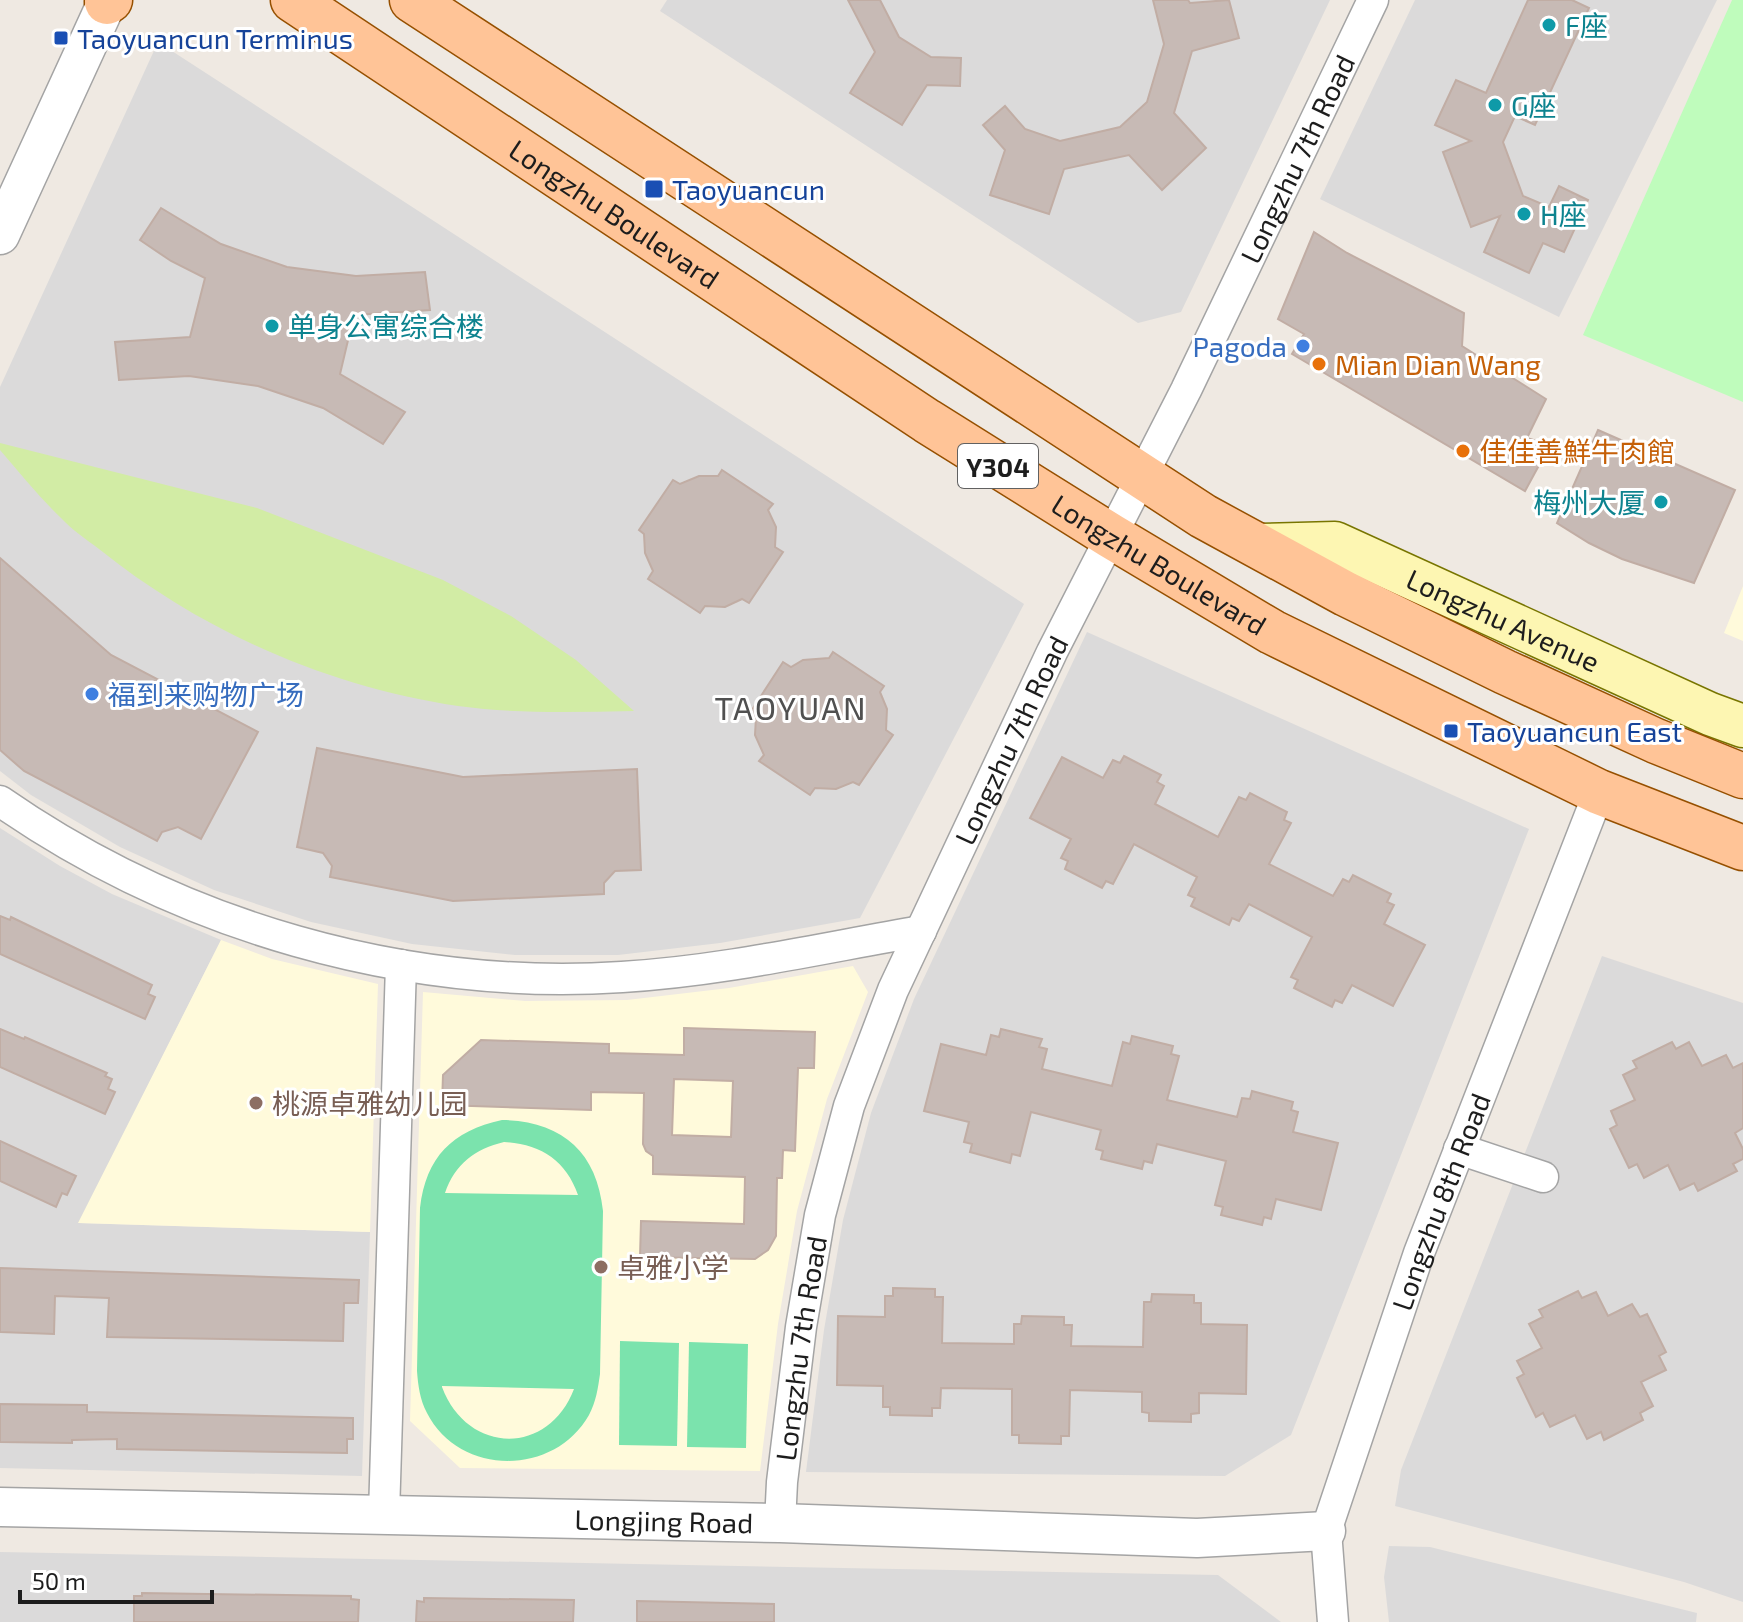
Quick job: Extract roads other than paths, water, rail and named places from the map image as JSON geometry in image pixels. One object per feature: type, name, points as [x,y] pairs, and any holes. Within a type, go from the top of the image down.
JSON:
[{"type":"main road","points":[[412,0],[1203,516],[1346,594],[1505,672],[1656,741],[1743,776]]},
{"type":"main road","name":"Longzhu Boulevard","points":[[294,1],[914,413],[1272,632],[1599,792],[1741,848]]},
{"type":"main road","name":"Longzhu Avenue","points":[[1258,545],[1335,543],[1710,714],[1743,726]]},
{"type":"street","name":"Longzhu 7th Road","points":[[780,1523],[801,1327],[820,1215],[849,1106],[893,990],[1052,652],[1193,376],[1373,0]]},
{"type":"street","points":[[0,235],[108,1]]},
{"type":"street","name":"Longzhu 8th Road","points":[[1333,1622],[1326,1531],[1419,1253],[1599,792]]},
{"type":"street","points":[[0,801],[90,858],[183,902],[291,940],[401,965],[517,977],[621,977],[724,966],[921,931]]},
{"type":"street","points":[[384,1514],[401,965]]},
{"type":"street","points":[[1459,1149],[1543,1177]]},
{"type":"street","name":"Longjing Road","points":[[0,1507],[780,1523],[1197,1538],[1326,1531]]},
{"type":"place","name":"F座","points":[[1549,25]]},
{"type":"place","name":"Taoyuancun Terminus","points":[[61,38]]},
{"type":"place","name":"G座","points":[[1495,105]]},
{"type":"place","name":"Taoyuancun","points":[[654,189]]},
{"type":"place","name":"H座","points":[[1524,214]]},
{"type":"place","name":"单身公寓综合楼","points":[[272,326]]},
{"type":"place","name":"Pagoda","points":[[1303,346]]},
{"type":"place","name":"Mian Dian Wang","points":[[1319,364]]},
{"type":"place","name":"佳佳善鮮牛肉館","points":[[1463,451]]},
{"type":"place","name":"梅州大厦","points":[[1661,502]]},
{"type":"place","name":"福到来购物广场","points":[[92,694]]},
{"type":"place","name":"Taoyuancun East","points":[[1451,731]]},
{"type":"place","name":"桃源卓雅幼儿园","points":[[256,1103]]},
{"type":"place","name":"卓雅小学","points":[[601,1267]]},
{"type":"district","name":"TAOYUAN","points":[[791,707]]}]
